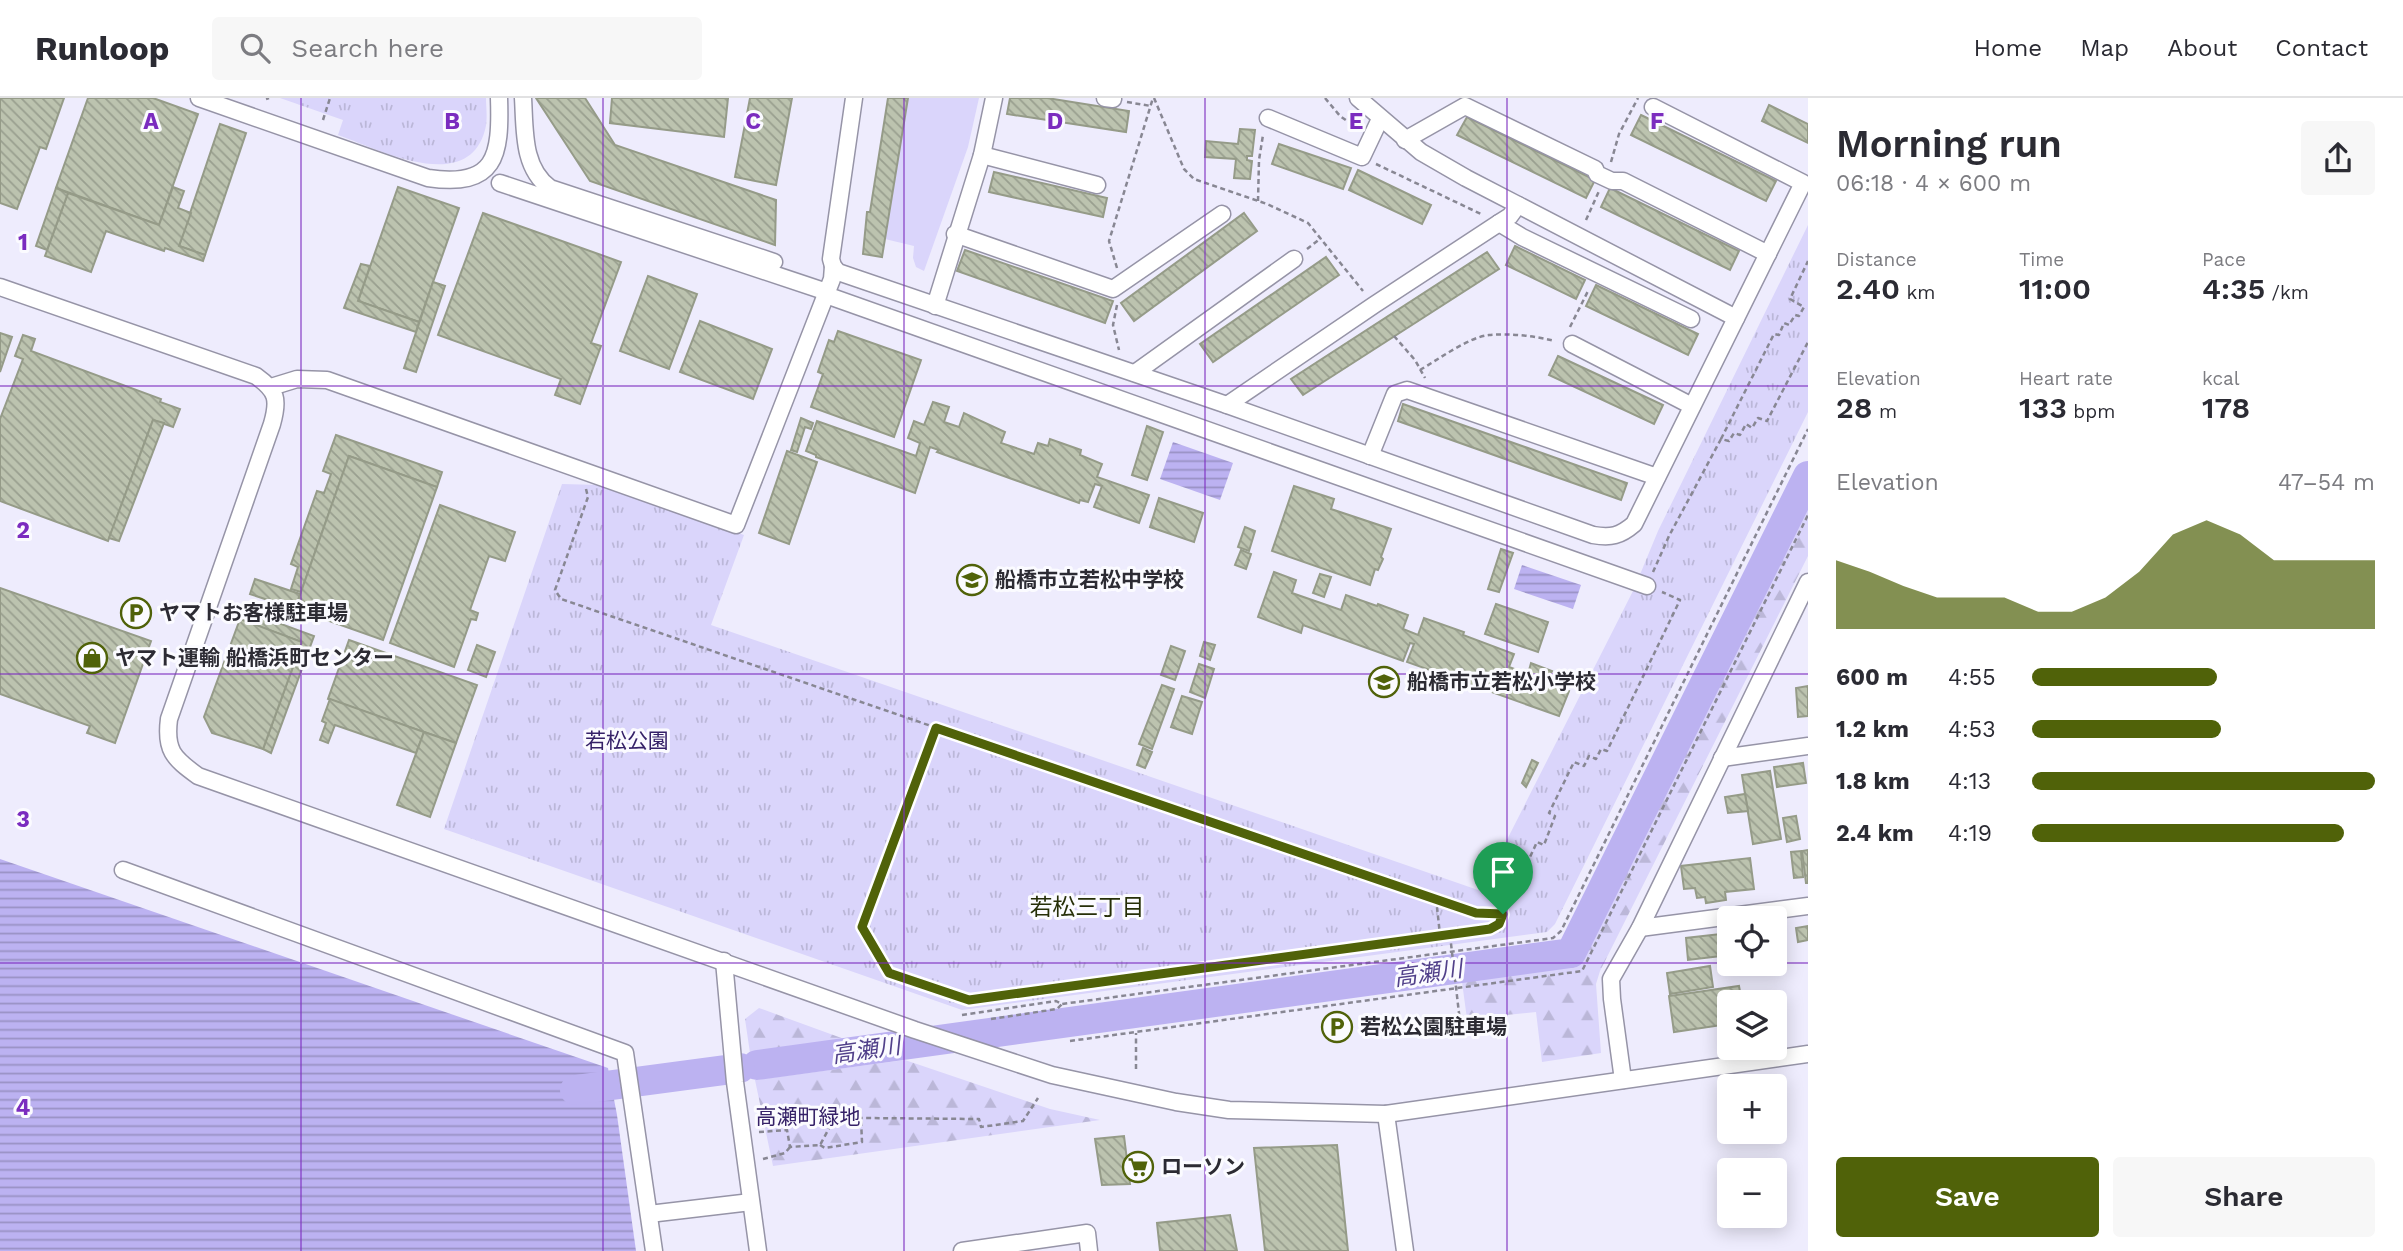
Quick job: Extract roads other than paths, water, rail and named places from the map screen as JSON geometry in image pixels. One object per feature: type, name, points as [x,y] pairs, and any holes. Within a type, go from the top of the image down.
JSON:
[{"type":"street","points":[[199,98],[428,178],[448,181],[481,174],[492,164],[498,145],[499,98]]},
{"type":"street","points":[[523,98],[529,160],[539,180],[550,188],[774,262]]},
{"type":"street","points":[[271,387],[297,379],[327,380],[736,525],[832,279],[831,259],[854,98]]},
{"type":"street","points":[[935,306],[982,155],[994,98]]},
{"type":"street","points":[[1358,98],[1421,152],[1736,318]]},
{"type":"street","points":[[1405,140],[1465,106],[1595,169],[1597,174],[1612,181],[1623,181],[1768,254]]},
{"type":"street","points":[[833,267],[845,275],[1227,405],[1592,535],[1615,537],[1634,524],[1803,183],[1653,107]]},
{"type":"street","points":[[1268,118],[1362,157],[1380,119]]},
{"type":"street","points":[[982,155],[1097,185]]},
{"type":"street","points":[[500,183],[826,294],[1647,586]]},
{"type":"street","points":[[1227,405],[1510,216],[1518,205]]},
{"type":"street","points":[[956,234],[1113,289],[1222,214]]},
{"type":"street","points":[[1499,223],[1691,319]]},
{"type":"street","points":[[1130,372],[1294,259]]},
{"type":"street","points":[[0,287],[256,376],[271,387],[275,398],[272,424],[169,719],[167,738],[171,751],[180,763],[198,776],[1052,1076],[1175,1102],[1229,1110],[1386,1114],[1808,1054]]},
{"type":"street","points":[[1674,311],[1684,291]]},
{"type":"street","points":[[1567,343],[1692,406]]},
{"type":"street","points":[[1370,456],[1395,394],[1407,390],[1657,477]]},
{"type":"street","points":[[1623,1080],[1611,979],[1640,928],[1808,582]]},
{"type":"street","points":[[1722,758],[1808,746]]},
{"type":"street","points":[[123,870],[625,1053],[654,1251]]},
{"type":"street","points":[[1640,928],[1808,905]]},
{"type":"street","points":[[724,961],[735,1082],[758,1251]]},
{"type":"street","points":[[1386,1114],[1405,1251]]},
{"type":"street","points":[[649,1214],[751,1202]]},
{"type":"street","points":[[962,1251],[1087,1233],[1089,1251]]},
{"type":"waterway","name":"高瀬川","points":[[757,1065],[1571,953],[1808,476]]},
{"type":"waterway","name":"高瀬川","points":[[575,1090],[740,1068]]},
{"type":"place","name":"船橋市立若松中学校","points":[[972,580]]},
{"type":"place","name":"ヤマトお客様駐車場","points":[[136,613]]},
{"type":"place","name":"ヤマト運輸 船橋浜町センター","points":[[92,658]]},
{"type":"place","name":"船橋市立若松小学校","points":[[1384,682]]},
{"type":"place","name":"若松公園駐車場","points":[[1337,1027]]},
{"type":"place","name":"ローソン","points":[[1138,1167]]},
{"type":"district","name":"若松三丁目","points":[[1087,907]]},
{"type":"park label","name":"若松公園","points":[[627,741]]},
{"type":"park label","name":"高瀬町緑地","points":[[808,1117]]}]
